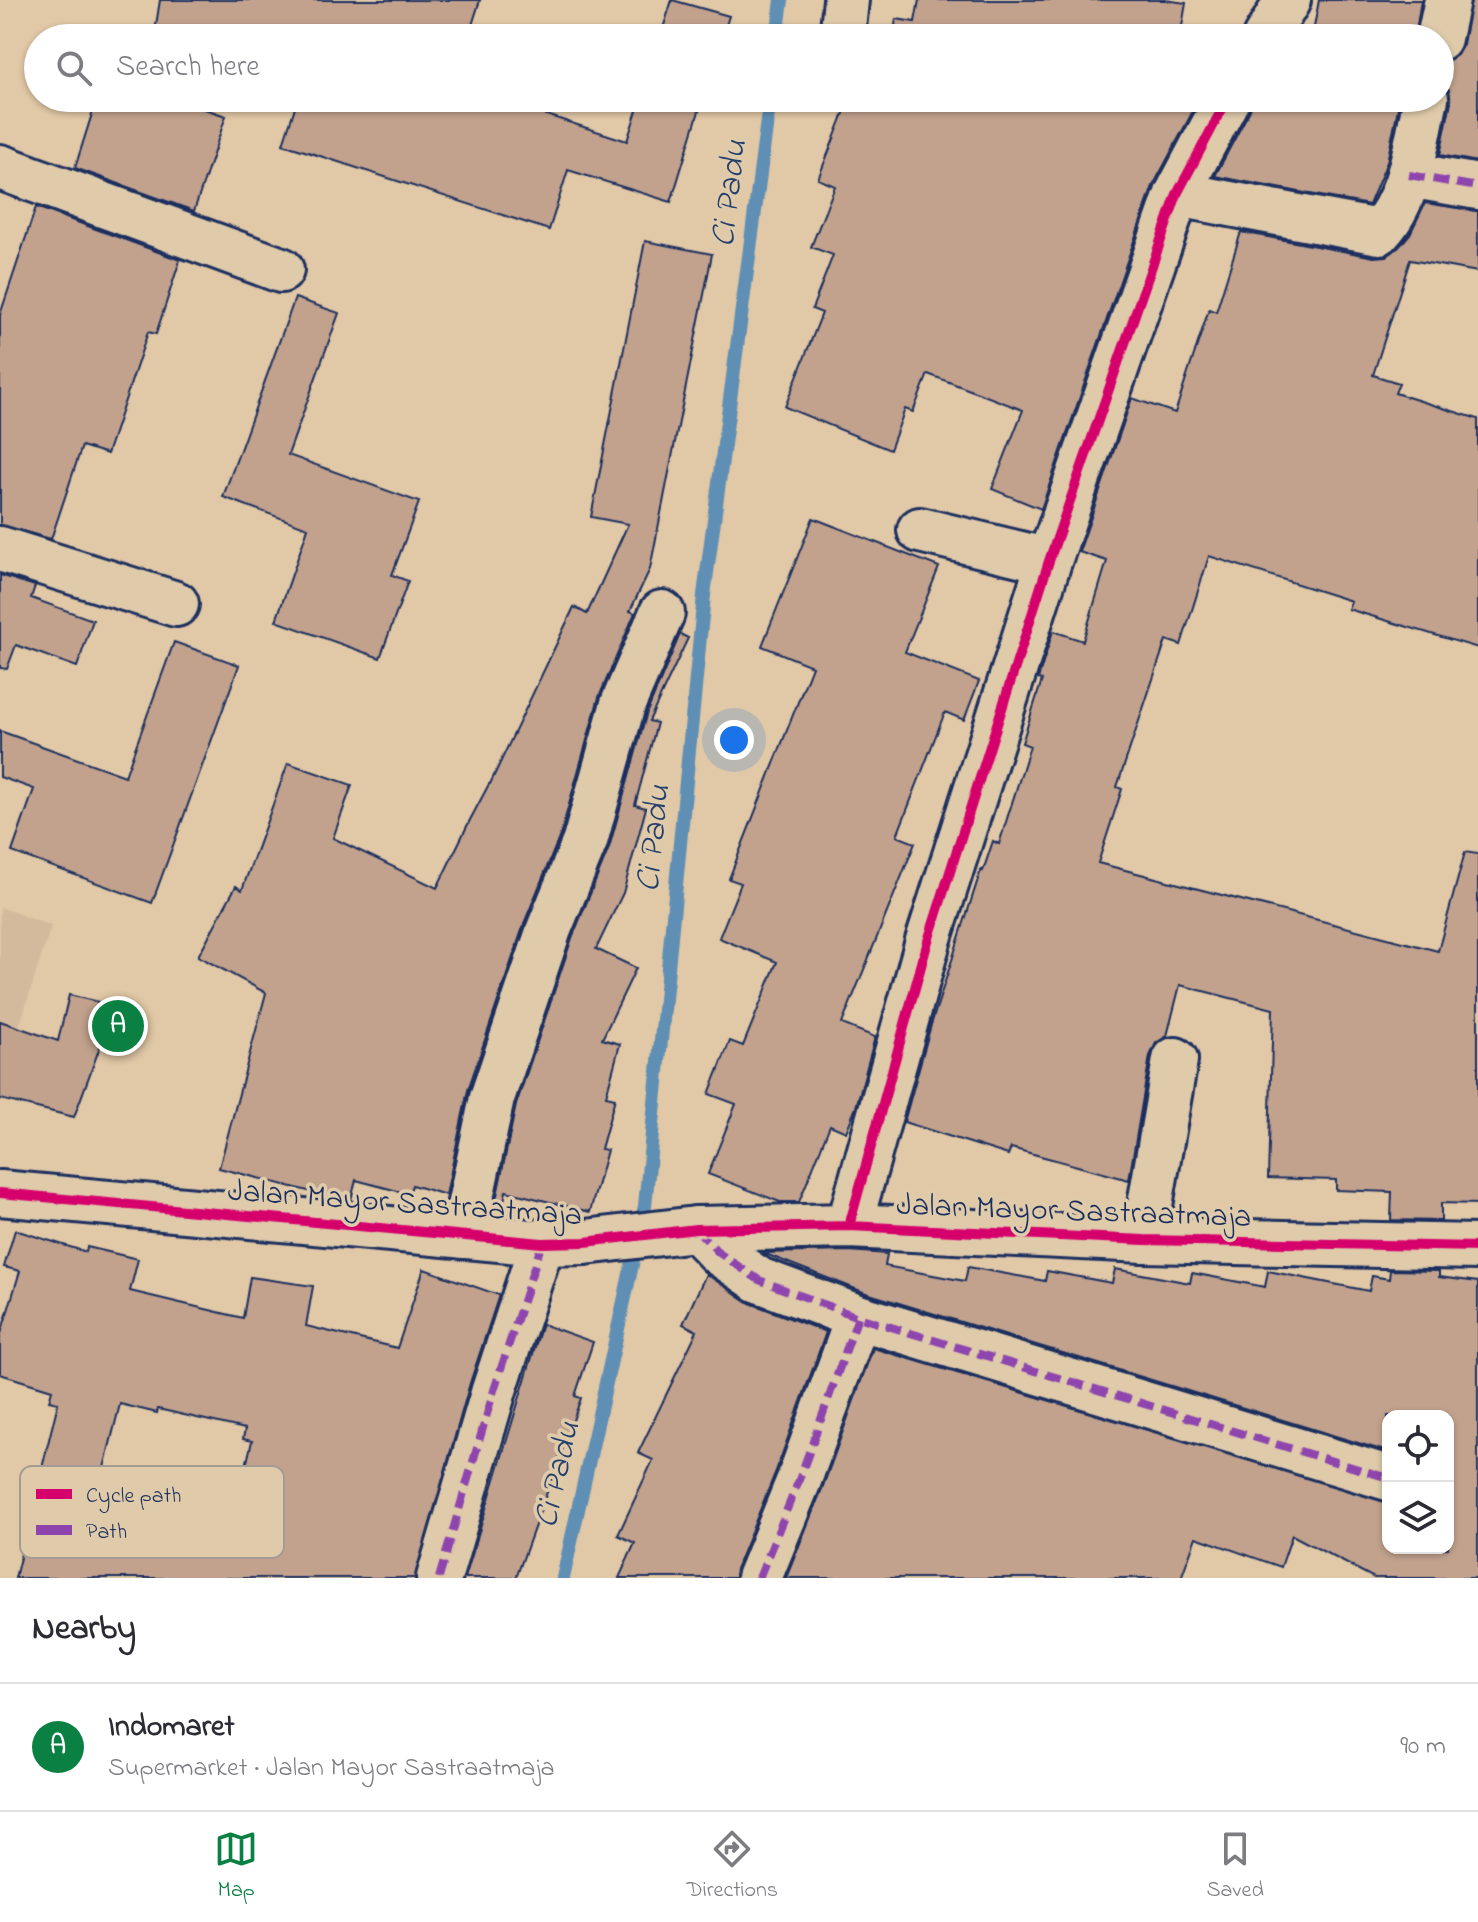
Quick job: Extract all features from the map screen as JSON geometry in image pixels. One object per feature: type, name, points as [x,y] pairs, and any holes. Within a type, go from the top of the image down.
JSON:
[{"type":"street","points":[[843,24],[846,0]]},
{"type":"street","points":[[1273,24],[1288,0]]},
{"type":"street","points":[[1442,24],[1447,0]]},
{"type":"street","points":[[849,1226],[928,941],[1049,561],[1177,194],[1221,112]]},
{"type":"street","points":[[1177,194],[1379,232],[1387,223],[1409,175],[1423,112]]},
{"type":"street","points":[[0,167],[281,270]]},
{"type":"street","points":[[1409,175],[1478,187]]},
{"type":"street","points":[[920,530],[1049,561]]},
{"type":"street","points":[[0,549],[176,604]]},
{"type":"street","points":[[463,1236],[492,1098],[549,929],[585,841],[623,704],[662,613]]},
{"type":"street","points":[[1144,1240],[1175,1060]]},
{"type":"street","name":"Jalan Mayor Sastraatmaja","points":[[0,1193],[542,1243],[585,1242],[694,1230],[849,1226],[1144,1240],[1478,1247]]},
{"type":"street","points":[[694,1230],[719,1253],[759,1280],[858,1317],[1382,1476]]},
{"type":"street","points":[[439,1578],[494,1390],[542,1243]]},
{"type":"street","points":[[759,1578],[799,1480],[858,1317]]},
{"type":"shaded area","points":[[0,907],[51,926],[0,1087]]},
{"type":"building","points":[[160,0],[480,0],[472,24],[156,24]]},
{"type":"building","points":[[672,0],[729,16],[726,24],[664,24]]},
{"type":"building","points":[[919,0],[1165,0],[1186,3],[1182,24],[895,24],[896,19],[915,22]]},
{"type":"building","points":[[1319,0],[1421,0],[1417,24],[1315,24]]},
{"type":"building","points":[[1471,0],[1478,0],[1478,162],[1440,155],[1449,112],[1454,112],[1454,57],[1463,44]]},
{"type":"building","points":[[93,112],[214,112],[226,116],[194,211],[75,168]]},
{"type":"building","points":[[293,112],[537,112],[627,141],[636,112],[699,112],[671,202],[568,170],[549,230],[283,144]]},
{"type":"building","points":[[844,112],[1193,112],[1153,186],[1041,509],[992,489],[1023,410],[928,374],[913,412],[905,409],[890,450],[785,407],[822,313],[812,309],[833,255],[811,247],[835,186],[818,179]]},
{"type":"building","points":[[1249,112],[1397,112],[1387,162],[1369,205],[1215,176]]},
{"type":"building","points":[[1425,203],[1478,211],[1478,272],[1410,260],[1373,375],[1399,383],[1395,393],[1478,419],[1478,648],[1348,609],[1351,601],[1209,556],[1181,645],[1166,640],[1117,787],[1122,789],[1098,863],[1438,951],[1465,852],[1478,854],[1478,1204],[1441,1203],[1441,1221],[1391,1220],[1392,1192],[1336,1190],[1336,1180],[1268,1178],[1273,1009],[1180,985],[1167,1036],[1156,1043],[1150,1056],[1129,1180],[1011,1148],[1008,1155],[904,1122],[931,1025],[981,870],[993,841],[999,844],[1030,746],[1022,743],[1042,680],[1038,679],[1053,631],[1083,641],[1107,561],[1079,552],[1132,398],[1175,413],[1209,309],[1216,312],[1241,232],[1374,257],[1387,256],[1410,234]]},
{"type":"building","points":[[36,207],[180,260],[156,334],[148,332],[107,454],[82,446],[51,539],[0,525],[0,315]]},
{"type":"building","points":[[645,241],[712,254],[650,569],[630,611],[635,613],[599,697],[561,833],[525,921],[468,1090],[446,1195],[412,1185],[409,1194],[356,1180],[351,1200],[339,1199],[219,1168],[266,993],[198,956],[236,886],[242,890],[288,763],[352,785],[333,838],[437,888],[574,607],[587,614],[628,524],[591,517]]},
{"type":"building","points":[[295,298],[339,313],[288,455],[419,502],[392,575],[408,581],[380,658],[276,621],[308,528],[223,497]]},
{"type":"building","points":[[813,518],[939,567],[905,652],[979,681],[964,720],[945,712],[897,836],[915,843],[842,1024],[875,1037],[856,1107],[846,1132],[830,1125],[799,1202],[780,1202],[708,1174],[736,1104],[709,1094],[730,1041],[743,1046],[777,962],[719,938],[741,883],[729,879],[812,666],[762,646]]},
{"type":"building","points":[[0,575],[35,586],[31,598],[93,620],[77,667],[16,645],[7,669],[0,668]]},
{"type":"building","points":[[680,634],[688,638],[649,721],[657,723],[635,805],[646,808],[623,893],[596,949],[636,968],[602,1039],[620,1044],[606,1096],[615,1098],[601,1149],[607,1150],[590,1212],[506,1191],[504,1201],[496,1200],[516,1105],[572,938],[609,848],[647,712]]},
{"type":"building","points":[[174,642],[239,665],[152,903],[12,852],[34,789],[0,777],[0,731],[125,776]]},
{"type":"building","points":[[69,995],[115,1006],[74,1117],[0,1099],[0,1021],[58,1041]]},
{"type":"building","points":[[15,1230],[86,1252],[87,1247],[138,1259],[130,1291],[243,1318],[250,1277],[313,1286],[306,1326],[397,1348],[424,1269],[499,1295],[470,1383],[415,1578],[15,1578],[20,1558],[284,1558],[284,1466],[246,1466],[252,1441],[243,1439],[245,1429],[158,1409],[157,1413],[120,1404],[104,1466],[43,1466],[58,1403],[49,1401],[52,1390],[0,1374],[0,1337],[20,1271],[4,1267]]},
{"type":"building","points":[[849,1251],[887,1254],[885,1266],[965,1281],[968,1267],[1045,1281],[1047,1271],[1112,1283],[1115,1269],[1190,1283],[1192,1273],[1265,1287],[1268,1271],[1369,1291],[1372,1276],[1389,1279],[1390,1270],[1439,1271],[1439,1277],[1478,1282],[1478,1578],[1374,1578],[1292,1535],[1281,1567],[1196,1537],[1181,1578],[786,1578],[873,1348],[1382,1500],[1382,1554],[1454,1554],[1454,1410],[1382,1410],[1382,1450],[866,1293],[763,1253]]},
{"type":"building","points":[[706,1274],[750,1303],[826,1332],[735,1578],[619,1578],[635,1543],[618,1535],[653,1460],[638,1453],[697,1331],[683,1324]]},
{"type":"building","points":[[542,1324],[593,1342],[575,1396],[581,1398],[516,1578],[465,1578]]},
{"type":"waterway","name":"Ci Padu","points":[[779,24],[782,0]]},
{"type":"waterway","name":"Ci Padu","points":[[563,1578],[645,1206],[704,595],[768,112]]},
{"type":"marked path","points":[[1409,175],[1478,187]]},
{"type":"marked path","points":[[696,1229],[719,1253],[759,1280],[858,1317],[1382,1476]]},
{"type":"marked path","points":[[439,1578],[494,1390],[542,1243]]},
{"type":"marked path","points":[[759,1578],[799,1480],[858,1317]]},
{"type":"cycle path","points":[[849,1226],[928,941],[1049,561],[1177,194],[1221,112]]},
{"type":"cycle path","points":[[0,1193],[542,1243],[585,1242],[696,1229],[849,1226],[1144,1240],[1478,1247]]},
{"type":"place","name":"Indomaret","points":[[118,1026]]}]
